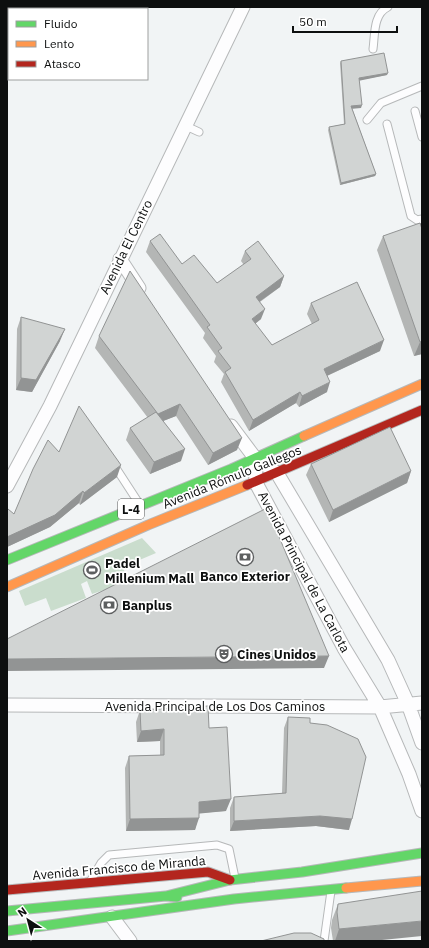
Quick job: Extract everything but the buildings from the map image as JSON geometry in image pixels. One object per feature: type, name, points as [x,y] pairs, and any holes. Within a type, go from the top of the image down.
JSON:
[{"type":"main road","name":"Avenida Rómulo Gallegos","points":[[7,560],[255,458],[422,384]]},
{"type":"main road","name":"Avenida Rómulo Gallegos","points":[[7,586],[148,525],[256,483],[422,410]]},
{"type":"main road","name":"Avenida Francisco de Miranda","points":[[7,890],[89,884],[208,872],[233,880],[302,872],[422,853]]},
{"type":"main road","points":[[166,896],[233,880]]},
{"type":"main road","points":[[7,931],[234,899],[331,891],[422,881]]},
{"type":"main road","points":[[7,911],[166,896],[234,899]]},
{"type":"street","name":"Avenida El Centro","points":[[7,486],[10,476],[50,406],[243,7]]},
{"type":"street","points":[[120,260],[147,299]]},
{"type":"street","points":[[226,418],[255,458]]},
{"type":"street","name":"Avenida Principal de La Carlota","points":[[255,458],[277,474],[388,660],[408,704],[422,743]]},
{"type":"street","name":"Avenida Principal de La Carlota","points":[[255,458],[256,483],[344,648],[380,707],[410,774],[422,812]]},
{"type":"street","name":"Avenida Principal de Los Dos Caminos","points":[[7,705],[380,707],[422,704]]},
{"type":"street","points":[[112,916],[130,941]]},
{"type":"lane","points":[[373,49],[377,17],[380,12],[388,7]]},
{"type":"lane","points":[[367,120],[381,103],[422,86]]},
{"type":"lane","points":[[415,111],[422,137]]},
{"type":"lane","points":[[387,124],[411,216],[417,220],[422,219]]},
{"type":"lane","points":[[186,126],[199,132]]},
{"type":"lane","points":[[109,456],[140,505]]},
{"type":"lane","points":[[89,884],[100,863],[109,855],[216,845],[228,849],[233,880]]},
{"type":"lane","points":[[324,941],[331,891]]},
{"type":"green space","name":"Padel Millenium Mall","points":[[142,538],[156,553],[123,567],[128,582],[92,594],[87,581],[81,584],[86,598],[51,611],[46,598],[25,606],[19,591]]},
{"type":"traffic: fast","points":[[7,560],[231,469],[304,436]]},
{"type":"traffic: fast","points":[[166,896],[230,880],[302,872],[422,853]]},
{"type":"traffic: fast","points":[[7,931],[234,899],[346,888]]},
{"type":"traffic: fast","points":[[7,911],[166,896],[177,897]]},
{"type":"traffic: slow","points":[[304,436],[422,384]]},
{"type":"traffic: slow","points":[[7,587],[148,525],[247,485]]},
{"type":"traffic: slow","points":[[346,888],[422,881]]},
{"type":"traffic: jam","points":[[247,485],[422,410]]},
{"type":"traffic: jam","points":[[7,890],[208,872],[230,880]]},
{"type":"place","name":"Banco Exterior","points":[[245,557]]},
{"type":"place","name":"Padel Millenium Mall","points":[[92,570]]},
{"type":"place","name":"Banplus","points":[[109,605]]},
{"type":"place","name":"Cines Unidos","points":[[224,654]]}]
